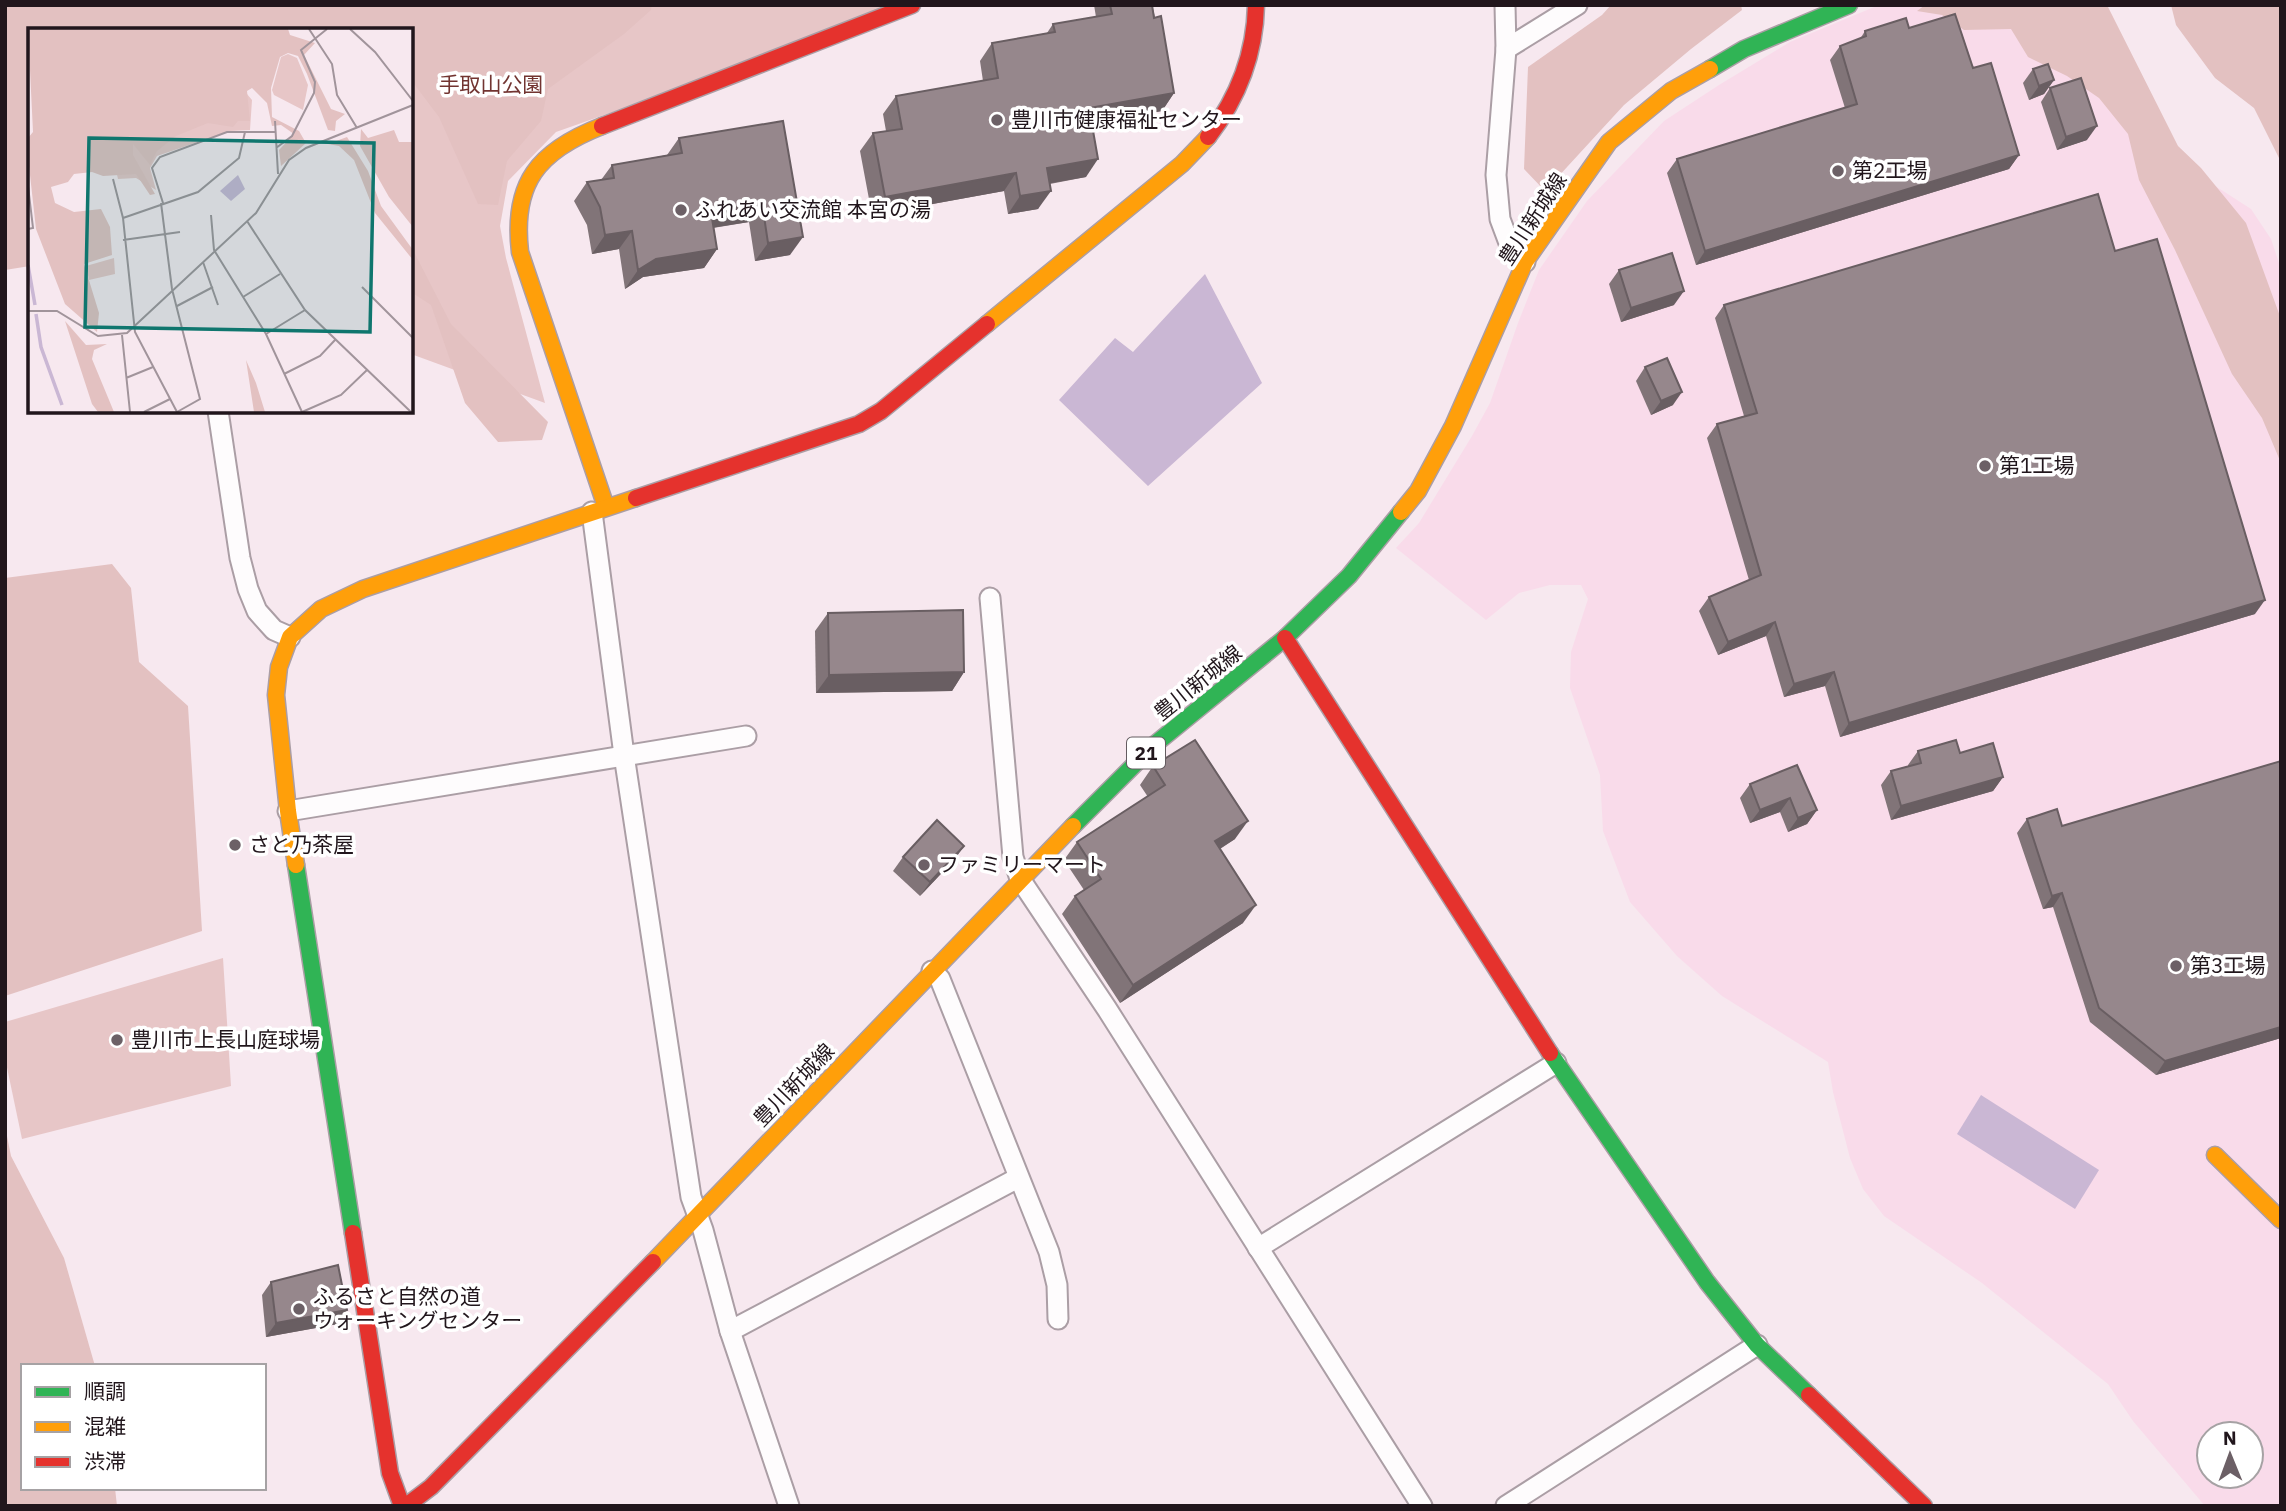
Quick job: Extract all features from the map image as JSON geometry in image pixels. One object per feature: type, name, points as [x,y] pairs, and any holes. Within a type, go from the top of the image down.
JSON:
[{"type":"street","points":[[789,1506],[730,1331],[691,1197],[624,755],[599,510],[520,252],[516,226],[527,181],[545,158],[574,137],[912,5]]},
{"type":"street","points":[[404,1506],[390,1473],[288,811],[276,695],[278,667],[290,637],[321,609],[363,589],[859,424],[881,411],[1182,164],[1209,136],[1230,105],[1248,62],[1256,5]]},
{"type":"street","points":[[1505,5],[1506,49],[1496,175],[1500,219],[1509,243],[1525,262]]},
{"type":"street","points":[[1506,49],[1577,5]]},
{"type":"street","name":"豊川新城線","points":[[404,1506],[431,1487],[697,1217],[1108,789],[1154,745],[1285,638],[1349,576],[1418,491],[1453,426],[1525,262],[1609,142],[1671,91],[1744,49],[1849,5]]},
{"type":"street","points":[[218,413],[240,558],[248,589],[257,611],[274,630],[290,637]]},
{"type":"street","points":[[990,598],[1013,857],[1020,879],[1107,1009],[1422,1506]]},
{"type":"street","points":[[1285,638],[1556,1063],[1707,1282],[1757,1345],[1924,1506]]},
{"type":"street","points":[[288,811],[746,736]]},
{"type":"street","points":[[932,971],[940,979],[1049,1252],[1057,1285],[1058,1319]]},
{"type":"street","points":[[1258,1248],[1556,1063]]},
{"type":"street","points":[[2215,1155],[2281,1220]]},
{"type":"street","points":[[730,1331],[1018,1178]]},
{"type":"street","points":[[1506,1506],[1757,1345]]},
{"type":"shaded area","points":[[1879,5],[2081,5],[2178,162],[2251,209],[2271,239],[2281,269],[2281,1506],[2205,1506],[2133,1421],[2108,1384],[1982,1283],[1884,1216],[1863,1189],[1850,1158],[1828,1062],[1722,996],[1677,956],[1630,902],[1603,831],[1600,775],[1570,688],[1571,652],[1588,599],[1581,585],[1550,585],[1519,593],[1486,620],[1396,548],[1419,523],[1472,436],[1490,403],[1539,270],[1587,201],[1664,121],[1790,42]]},
{"type":"shaded area","points":[[1205,274],[1262,383],[1148,486],[1059,400],[1115,338],[1133,352]]},
{"type":"shaded area","points":[[1981,1095],[2099,1170],[2075,1209],[1957,1134]]},
{"type":"green space","points":[[5,5],[652,5],[651,10],[624,34],[548,89],[541,121],[507,161],[498,205],[478,204],[439,117],[413,83],[413,28],[28,28],[28,266],[5,270]]},
{"type":"green space","name":"手取山公園","points":[[180,5],[894,5],[658,96],[556,132],[508,181],[500,226],[545,403],[413,355],[413,28],[182,28]]},
{"type":"green space","points":[[1611,5],[1741,5],[1742,10],[1624,105],[1545,191],[1524,169],[1528,67],[1602,15]]},
{"type":"green space","points":[[1925,5],[2107,5],[2178,146],[2201,168],[2246,223],[2281,319],[2281,463],[2262,418],[2232,374],[2175,250],[2139,180],[2128,134],[2099,98],[2067,76],[2028,57],[2011,29],[1964,30],[1942,15],[1917,11]]},
{"type":"green space","points":[[2171,5],[2281,5],[2281,162],[2254,108],[2215,78],[2176,25]]},
{"type":"green space","points":[[413,250],[451,324],[548,422],[542,440],[498,442],[465,403],[431,305],[413,293]]},
{"type":"green space","points":[[112,564],[131,588],[139,662],[188,706],[202,931],[5,996],[5,578]]},
{"type":"green space","name":"豊川市上長山庭球場","points":[[223,958],[231,1086],[22,1139],[5,1058],[5,1022]]},
{"type":"green space","points":[[5,1126],[11,1156],[64,1258],[94,1364],[21,1364],[21,1490],[115,1490],[117,1506],[11,1506],[5,1502]]},
{"type":"building","name":"豊川市健康福祉センター","points":[[1110,5],[1152,5],[1154,18],[1161,16],[1174,93],[1089,108],[1098,159],[1047,168],[1051,191],[1020,196],[1016,173],[885,197],[873,133],[902,129],[896,96],[998,78],[992,43],[1055,32],[1053,24],[1112,14]]},
{"type":"building","name":"第2工場","points":[[1955,14],[1973,68],[1991,63],[2019,155],[1705,251],[1677,159],[1857,104],[1840,46],[1866,36],[1865,31],[1906,18],[1909,28]]},
{"type":"building","points":[[2048,64],[2054,80],[2039,86],[2033,69]]},
{"type":"building","points":[[2081,78],[2097,126],[2066,137],[2050,88]]},
{"type":"building","name":"ふれあい交流館 本宮の湯","points":[[783,121],[803,237],[768,243],[762,203],[711,212],[717,249],[656,259],[638,270],[632,231],[605,235],[600,207],[587,182],[614,178],[612,165],[682,153],[679,138]]},
{"type":"building","name":"第1工場","points":[[2098,194],[2115,251],[2157,239],[2265,600],[1849,723],[1834,672],[1794,684],[1775,622],[1728,642],[1709,597],[1761,575],[1717,424],[1757,413],[1724,305]]},
{"type":"building","points":[[1672,253],[1684,291],[1631,308],[1619,270]]},
{"type":"building","points":[[1667,358],[1682,392],[1661,401],[1645,367]]},
{"type":"building","points":[[963,610],[964,672],[829,675],[828,613]]},
{"type":"building","points":[[1195,740],[1248,821],[1215,841],[1256,905],[1133,985],[1075,896],[1101,879],[1077,842],[1165,785],[1153,766]]},
{"type":"building","points":[[1956,740],[1960,753],[1993,743],[2003,777],[1901,806],[1891,771],[1921,763],[1918,751]]},
{"type":"building","name":"第3工場","points":[[2281,761],[2281,1027],[2165,1061],[2099,1008],[2062,893],[2052,896],[2027,819],[2057,809],[2062,826]]},
{"type":"building","points":[[1797,765],[1817,810],[1798,818],[1790,798],[1760,810],[1750,784]]},
{"type":"building","name":"ファミリーマート","points":[[937,820],[964,846],[930,882],[903,857]]},
{"type":"building","name":"ふるさと自然の道 ウォーキングセンター","points":[[338,1265],[347,1310],[276,1323],[271,1282]]},
{"type":"traffic: fast","points":[[1710,69],[1744,49],[1849,5]]},
{"type":"traffic: fast","points":[[1073,826],[1154,745],[1285,638],[1349,576],[1401,512]]},
{"type":"traffic: fast","points":[[296,865],[353,1233]]},
{"type":"traffic: fast","points":[[1550,1053],[1707,1282],[1757,1345],[1809,1395]]},
{"type":"traffic: slow","points":[[1401,512],[1418,491],[1453,426],[1525,262],[1609,142],[1671,91],[1710,69]]},
{"type":"traffic: slow","points":[[602,126],[561,147],[534,173],[520,207],[519,228],[520,252],[606,507]]},
{"type":"traffic: slow","points":[[987,324],[1182,164],[1208,137]]},
{"type":"traffic: slow","points":[[296,865],[276,695],[279,667],[290,637],[321,609],[363,589],[636,498]]},
{"type":"traffic: slow","points":[[653,1262],[1073,826]]},
{"type":"traffic: slow","points":[[2215,1155],[2281,1220]]},
{"type":"traffic: jam","points":[[602,126],[912,5]]},
{"type":"traffic: jam","points":[[1208,137],[1228,107],[1243,75],[1252,41],[1256,5]]},
{"type":"traffic: jam","points":[[636,498],[859,424],[881,411],[987,324]]},
{"type":"traffic: jam","points":[[1285,638],[1550,1053]]},
{"type":"traffic: jam","points":[[353,1233],[390,1473],[402,1506]]},
{"type":"traffic: jam","points":[[406,1506],[431,1487],[653,1262]]},
{"type":"traffic: jam","points":[[1809,1395],[1924,1506]]},
{"type":"place","name":"豊川市健康福祉センター","points":[[997,120]]},
{"type":"place","name":"第2工場","points":[[1838,171]]},
{"type":"place","name":"ふれあい交流館 本宮の湯","points":[[681,210]]},
{"type":"place","name":"第1工場","points":[[1985,466]]},
{"type":"place","name":"さと乃茶屋","points":[[235,845]]},
{"type":"place","name":"ファミリーマート","points":[[924,865]]},
{"type":"place","name":"第3工場","points":[[2176,966]]},
{"type":"place","name":"豊川市上長山庭球場","points":[[117,1040]]},
{"type":"place","name":"ふるさと自然の道 ウォーキングセンター","points":[[299,1309]]}]
